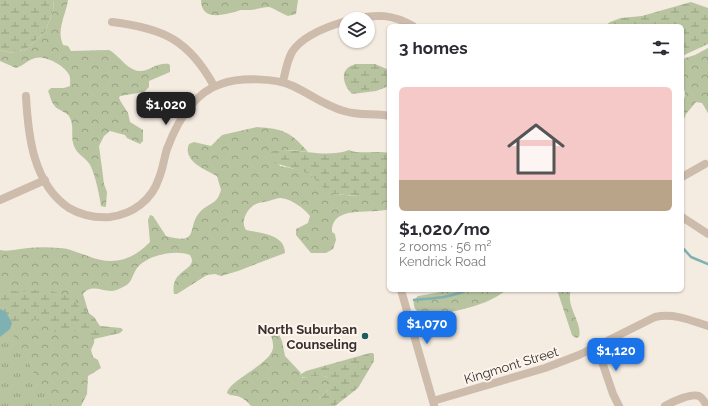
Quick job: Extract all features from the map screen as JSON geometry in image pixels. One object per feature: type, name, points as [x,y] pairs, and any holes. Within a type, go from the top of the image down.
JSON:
[{"type":"street","points":[[375,16],[391,17],[409,24]]},
{"type":"street","points":[[112,22],[144,27],[162,33],[171,38],[184,47],[199,61],[214,86]]},
{"type":"street","points":[[283,82],[291,53],[304,41],[326,28],[339,23]]},
{"type":"street","points":[[26,96],[28,125],[31,141],[36,159],[45,180],[55,196],[65,204],[88,216],[108,217],[130,211],[142,203],[155,187],[161,174],[170,142],[183,116],[195,100],[214,86],[223,83],[245,80],[283,82],[345,112],[387,116]]},
{"type":"street","points":[[684,176],[705,164]]},
{"type":"street","points":[[0,200],[19,193],[45,180]]},
{"type":"street","points":[[684,218],[708,234]]},
{"type":"street","points":[[402,292],[434,404]]},
{"type":"street","name":"Kingmont Street","points":[[434,404],[579,356],[655,317],[666,315],[682,317],[708,326]]},
{"type":"street","points":[[597,347],[613,394],[619,406]]},
{"type":"street","points":[[665,406],[684,398],[696,396],[701,397],[707,406]]},
{"type":"green space","points":[[0,0],[54,0],[53,11],[45,32],[24,51],[17,50],[12,53],[0,50]]},
{"type":"green space","points":[[54,0],[68,0],[62,22],[61,39],[63,45],[68,46],[71,51],[109,50],[131,68],[139,71],[146,70],[160,64],[169,64],[170,66],[170,72],[149,81],[149,87],[144,92],[120,96],[119,98],[128,113],[130,122],[143,130],[143,141],[140,144],[127,138],[125,135],[110,131],[104,136],[99,146],[104,184],[107,192],[105,207],[101,206],[90,165],[74,146],[71,120],[69,116],[55,107],[48,91],[51,88],[64,88],[70,86],[70,78],[66,70],[49,59],[39,57],[16,68],[0,61],[0,50],[12,53],[17,50],[24,51],[45,32],[53,11]]},
{"type":"green space","points":[[201,0],[298,0],[296,14],[288,16],[269,7],[241,10],[222,15],[210,14],[205,12],[202,7]]},
{"type":"green space","points":[[691,2],[708,8],[708,44],[684,55],[684,24],[608,24],[621,18],[642,16]]},
{"type":"green space","points":[[708,48],[708,113],[702,103],[696,102],[686,114],[684,119],[684,58],[695,55]]},
{"type":"green space","points":[[356,64],[375,64],[387,69],[387,87],[376,91],[352,94],[344,81],[345,73],[351,66]]},
{"type":"green space","points":[[257,127],[286,132],[308,152],[291,150],[273,151],[280,166],[300,170],[310,174],[333,194],[357,196],[387,194],[387,210],[354,212],[338,217],[334,223],[332,232],[335,234],[336,240],[333,249],[326,253],[311,253],[296,235],[296,229],[308,223],[310,216],[304,210],[297,204],[281,198],[256,204],[247,212],[244,219],[244,227],[246,230],[276,238],[284,247],[285,253],[221,276],[215,274],[207,275],[177,294],[174,294],[175,281],[191,264],[192,261],[190,255],[184,253],[162,254],[142,263],[137,268],[130,282],[126,286],[112,291],[89,289],[83,294],[95,334],[94,343],[91,350],[93,357],[98,360],[101,368],[88,376],[87,394],[81,406],[0,406],[0,250],[10,251],[28,248],[51,247],[63,248],[105,261],[121,260],[136,254],[150,242],[148,220],[150,215],[153,216],[166,236],[184,239],[188,237],[191,233],[196,218],[202,210],[216,200],[221,190],[217,176],[201,168],[192,160],[188,150],[189,144],[194,142],[211,146],[222,135]]},
{"type":"green space","points":[[290,150],[324,154],[349,150],[358,152],[387,153],[387,194],[372,197],[329,193],[310,174],[272,162],[269,157],[270,153],[273,151]]},
{"type":"green space","points":[[0,287],[10,291],[46,290],[59,293],[75,299],[78,305],[94,317],[100,326],[121,328],[123,330],[120,333],[94,339],[84,332],[55,332],[51,326],[40,320],[27,320],[10,329],[12,323],[0,309]]},
{"type":"green space","points":[[441,292],[503,292],[491,300],[467,308],[434,315],[425,315],[419,313],[415,309],[414,300],[418,296]]},
{"type":"green space","points":[[558,292],[571,292],[570,302],[580,332],[579,337],[576,338],[572,335]]},
{"type":"green space","points":[[0,308],[51,406],[0,406]]},
{"type":"green space","points":[[269,326],[275,326],[282,341],[285,356],[301,373],[302,378],[321,375],[328,378],[328,390],[319,399],[322,406],[251,406],[241,397],[227,393],[229,388],[271,354],[273,345]]},
{"type":"green space","points":[[373,353],[374,355],[374,361],[358,388],[335,406],[322,406],[318,403],[319,399],[328,390],[328,378],[324,376],[306,378],[298,376],[306,371]]},
{"type":"water","points":[[0,309],[6,312],[12,323],[10,329],[0,337]]},
{"type":"waterway","points":[[684,249],[691,257],[708,264]]},
{"type":"waterway","points":[[414,300],[448,296],[463,292]]},
{"type":"place","name":"North Suburban Counseling","points":[[365,336]]}]
